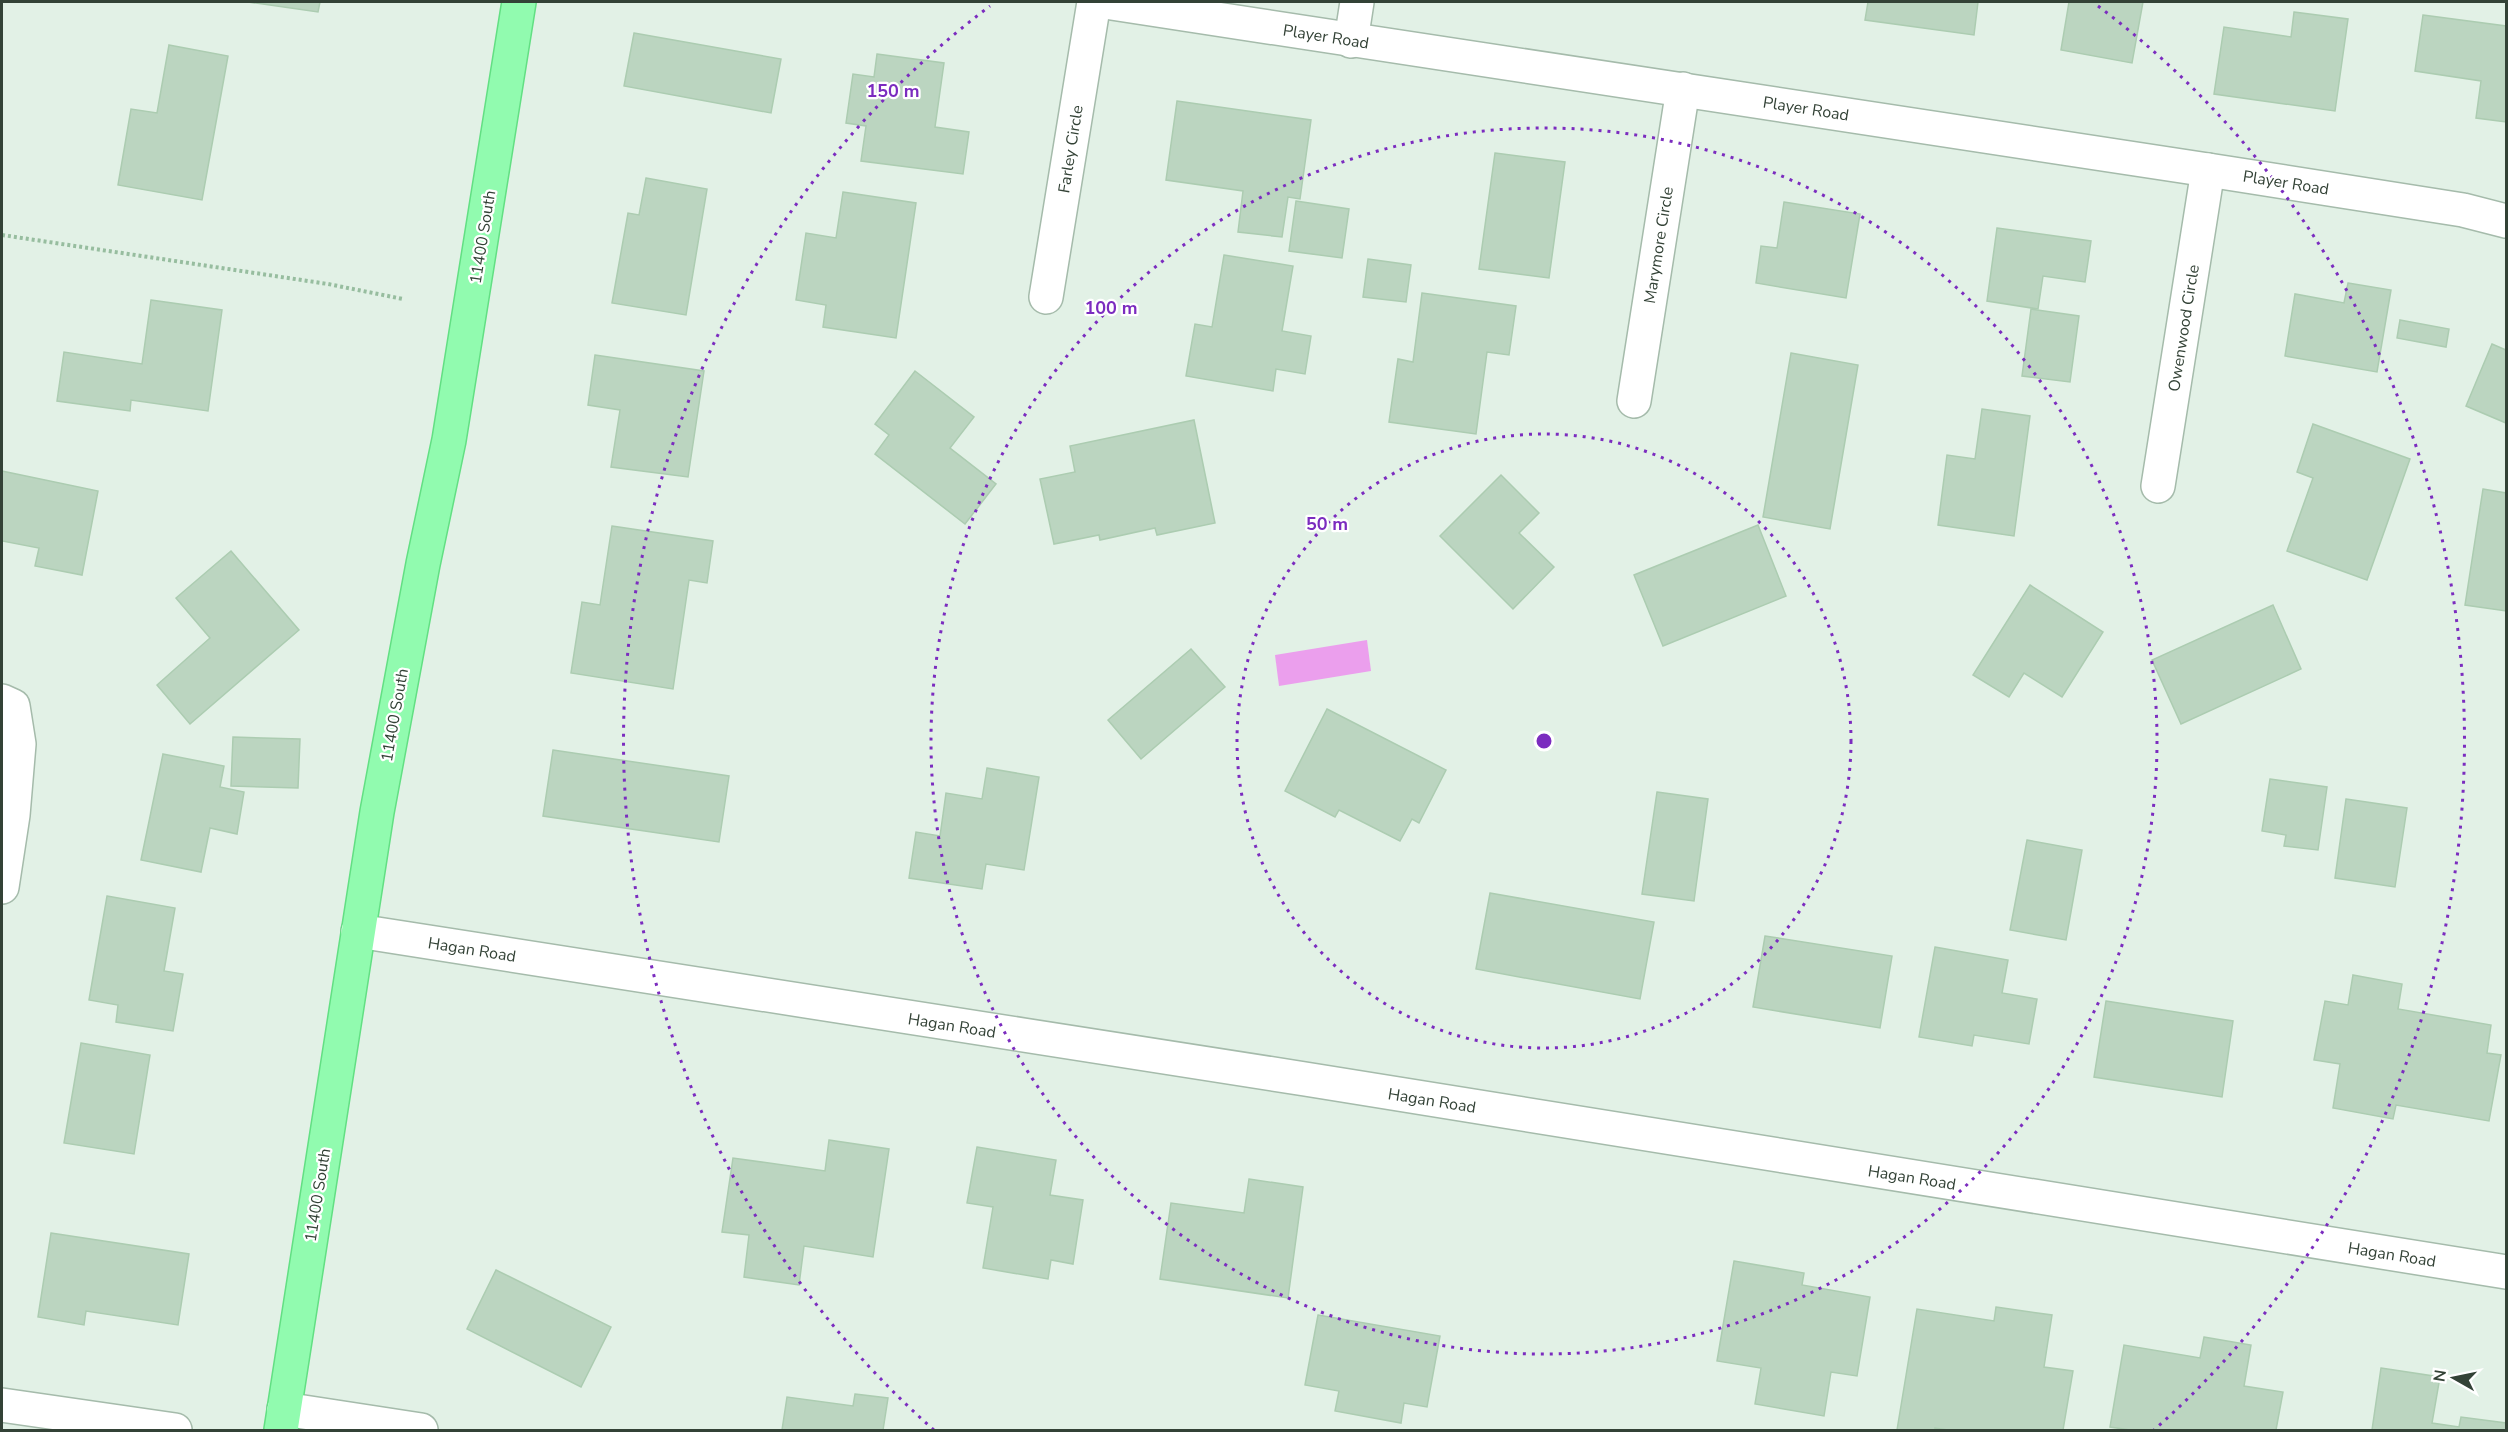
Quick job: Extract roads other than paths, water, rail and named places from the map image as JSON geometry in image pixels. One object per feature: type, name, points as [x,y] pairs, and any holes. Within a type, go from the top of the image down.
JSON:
[{"type":"main road","name":"11400 South","points":[[282,1420],[358,931],[399,688],[449,440],[519,2]]},
{"type":"street","name":"Farley Circle","points":[[1046,297],[1094,2]]},
{"type":"street","name":"Player Road","points":[[1105,2],[2208,170],[2463,210],[2506,221]]},
{"type":"street","points":[[1351,40],[1357,2]]},
{"type":"street","name":"Marymore Circle","points":[[1634,401],[1683,89]]},
{"type":"street","name":"Owenwood Circle","points":[[2158,486],[2208,170]]},
{"type":"street","points":[[2,887],[13,815],[19,744],[7,704]]},
{"type":"street","name":"Hagan Road","points":[[358,931],[1305,1079],[2506,1272]]},
{"type":"street","points":[[2,1406],[175,1431]]},
{"type":"street","points":[[282,1420],[420,1431]]}]
